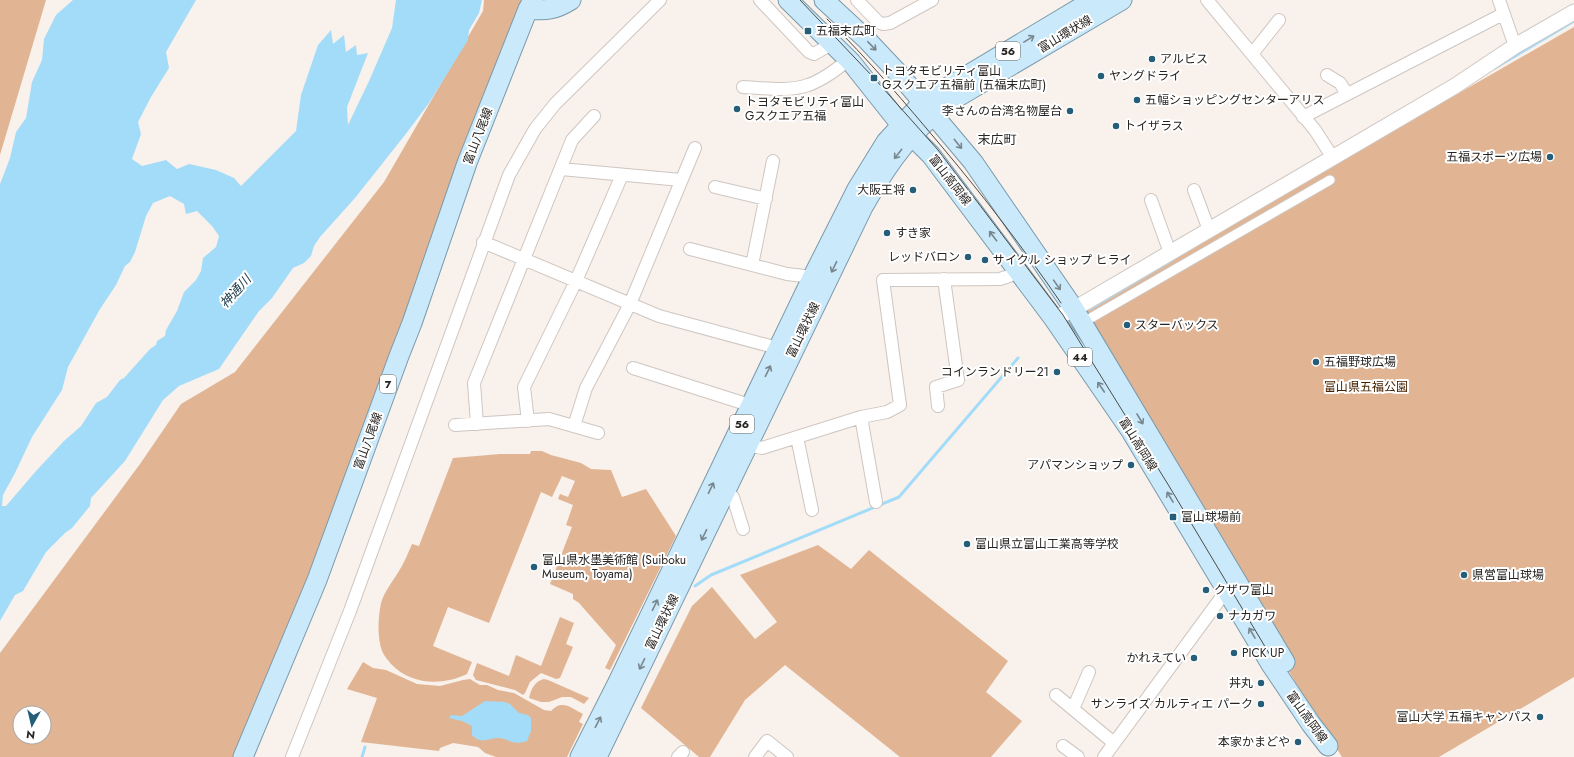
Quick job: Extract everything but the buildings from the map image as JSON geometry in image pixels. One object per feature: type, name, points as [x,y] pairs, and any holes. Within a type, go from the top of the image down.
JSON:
[{"type":"main road","name":"富山八尾線","points":[[243,757],[317,580],[398,356],[412,323],[467,163],[530,4],[540,10],[554,9],[571,0]]},
{"type":"main road","name":"富山高岡線","points":[[788,0],[833,43],[906,131],[931,156],[1054,319],[1131,432],[1272,666],[1331,752]]},
{"type":"main road","name":"富山高岡線","points":[[824,0],[866,39],[928,108],[972,162],[1082,314],[1314,713],[1331,752]]},
{"type":"main road","name":"富山環状線","points":[[580,757],[741,442],[785,352],[818,284],[857,189],[886,142],[906,131],[928,108],[1093,0]]},
{"type":"main road","name":"富山環状線","points":[[928,108],[956,98],[1122,0]]},
{"type":"main road","name":"富山環状線","points":[[597,757],[725,491],[741,442]]},
{"type":"street","points":[[292,757],[357,595],[483,242],[509,176],[535,129],[555,104],[660,0]]},
{"type":"street","points":[[760,0],[809,52],[814,54],[833,43]]},
{"type":"street","points":[[857,0],[878,22],[883,24],[890,23],[932,0]]},
{"type":"street","points":[[1207,0],[1315,130],[1333,158]]},
{"type":"street","points":[[1499,0],[1515,46]]},
{"type":"street","points":[[1082,314],[1170,253],[1455,86],[1515,46],[1574,12]]},
{"type":"street","points":[[1303,117],[1503,14]]},
{"type":"street","points":[[1252,54],[1279,20]]},
{"type":"street","points":[[743,87],[794,88],[809,85],[829,75],[848,60]]},
{"type":"street","points":[[1327,75],[1340,83],[1347,94]]},
{"type":"street","points":[[477,424],[474,383],[572,140],[594,116]]},
{"type":"street","points":[[574,426],[586,388],[630,304],[695,148]]},
{"type":"street","points":[[752,265],[773,161]]},
{"type":"street","points":[[561,169],[681,180]]},
{"type":"street","points":[[528,421],[524,387],[576,282],[622,175]]},
{"type":"street","points":[[1054,319],[1082,314],[1330,180]]},
{"type":"street","points":[[715,187],[766,199]]},
{"type":"street","points":[[1194,190],[1209,230]]},
{"type":"street","points":[[1151,200],[1170,253]]},
{"type":"street","points":[[483,242],[659,316],[785,352]]},
{"type":"street","points":[[690,249],[787,274],[804,276],[818,284]]},
{"type":"street","points":[[741,442],[762,448],[861,417],[887,412],[900,405],[883,280],[1000,279],[1009,276],[1018,270]]},
{"type":"street","points":[[938,406],[936,387],[958,380],[944,279]]},
{"type":"street","points":[[633,368],[743,403],[757,409]]},
{"type":"street","points":[[861,417],[876,502]]},
{"type":"street","points":[[455,425],[549,419],[598,433]]},
{"type":"street","points":[[797,436],[812,510]]},
{"type":"street","points":[[725,491],[733,497],[743,529]]},
{"type":"street","points":[[1104,757],[1226,591]]},
{"type":"street","points":[[1073,709],[1089,672]]},
{"type":"street","points":[[1056,695],[1114,743]]},
{"type":"street","points":[[756,757],[767,742],[787,757]]},
{"type":"street","points":[[1063,746],[1078,757]]},
{"type":"green space","points":[[0,0],[46,0],[0,155]]},
{"type":"green space","points":[[484,0],[533,0],[309,587],[234,757],[0,757],[0,653],[140,464],[181,404],[235,372],[384,182],[483,11]]},
{"type":"green space","name":"富山県五福公園","points":[[1574,27],[1574,677],[1439,757],[1342,757],[1274,647],[1178,478],[1085,308]]},
{"type":"green space","points":[[531,451],[542,451],[581,463],[591,469],[611,470],[622,497],[646,489],[676,536],[610,670],[605,668],[616,645],[579,603],[573,599],[573,594],[550,584],[572,527],[566,525],[573,505],[558,499],[560,494],[568,497],[575,481],[562,476],[552,497],[541,492],[489,623],[448,607],[433,646],[472,662],[467,674],[457,678],[437,682],[417,680],[399,671],[385,656],[379,640],[378,627],[382,599],[403,565],[412,544],[419,546],[453,458],[500,454],[530,454]]},
{"type":"green space","points":[[818,545],[851,569],[869,550],[1008,661],[986,692],[1022,721],[991,757],[900,757],[785,665],[745,700],[710,757],[699,757],[641,708],[692,606],[712,587],[755,639],[777,622],[740,575]]},
{"type":"green space","points":[[560,617],[574,623],[566,644],[573,647],[560,678],[556,679],[541,673],[530,682],[523,695],[515,690],[476,680],[473,675],[477,663],[509,676],[516,655],[541,666]]},
{"type":"green space","points":[[363,662],[373,668],[386,670],[417,684],[440,686],[470,679],[480,685],[487,685],[498,690],[514,693],[544,710],[551,711],[555,707],[563,705],[571,707],[583,714],[579,722],[583,724],[567,757],[496,757],[485,753],[478,747],[453,743],[440,748],[439,751],[361,742],[377,698],[347,689]]},
{"type":"green space","points":[[544,679],[589,698],[584,704],[571,697],[562,697],[549,702],[541,702],[529,698],[534,686]]},
{"type":"water","name":"神通川","points":[[73,0],[196,0],[166,52],[169,68],[138,122],[141,134],[132,159],[142,166],[166,160],[177,169],[189,164],[216,170],[234,178],[241,186],[296,131],[301,95],[318,45],[331,30],[333,44],[344,35],[346,52],[356,45],[357,55],[368,53],[347,107],[348,125],[392,28],[396,0],[482,0],[479,13],[469,30],[468,40],[429,103],[405,135],[355,198],[320,237],[314,246],[311,256],[304,263],[293,268],[272,298],[259,311],[219,369],[179,386],[163,400],[125,461],[91,498],[90,506],[72,528],[46,552],[23,591],[15,595],[0,621],[0,184],[10,158],[16,132],[26,118],[32,82],[42,60],[44,39],[56,15]],"holes":[[[170,196],[184,204],[186,214],[197,211],[212,226],[219,236],[216,247],[203,258],[201,271],[196,280],[184,292],[177,311],[166,330],[165,336],[157,341],[156,345],[150,349],[124,378],[120,380],[107,397],[96,403],[81,426],[64,441],[6,506],[2,506],[3,495],[32,437],[62,390],[68,367],[100,309],[116,285],[125,266],[130,262],[135,252],[146,216],[153,203]]]},
{"type":"water","points":[[485,701],[505,702],[510,704],[519,713],[528,715],[531,718],[531,731],[527,741],[514,743],[499,738],[478,740],[472,735],[472,726],[462,721],[449,718],[451,715],[462,716]]},
{"type":"waterway","points":[[1495,68],[1574,21]]},
{"type":"waterway","points":[[1090,309],[1174,259]]},
{"type":"waterway","points":[[695,586],[711,575],[899,497],[1018,358]]},
{"type":"waterway","points":[[362,757],[365,747]]},
{"type":"tram line","points":[[800,0],[874,78],[938,150],[1063,315],[1169,486],[1270,655]]},
{"type":"tram line","points":[[827,19],[886,82],[959,167],[1018,243],[1061,303]]},
{"type":"place","name":"五福末広町","points":[[808,31]]},
{"type":"place","name":"アルビス","points":[[1152,59]]},
{"type":"place","name":"ヤングドライ","points":[[1101,76]]},
{"type":"place","name":"トヨタモビリティ富山 Gスクエア五福前 (五福末広町)","points":[[874,78]]},
{"type":"place","name":"五幅ショッピングセンターアリス","points":[[1137,100]]},
{"type":"place","name":"トヨタモビリティ富山 Gスクエア五福","points":[[737,109]]},
{"type":"place","name":"李さんの台湾名物屋台","points":[[1070,111]]},
{"type":"place","name":"トイザラス","points":[[1116,126]]},
{"type":"place","name":"五福スポーツ広場","points":[[1550,157]]},
{"type":"place","name":"大阪王将","points":[[913,190]]},
{"type":"place","name":"すき家","points":[[887,233]]},
{"type":"place","name":"レッドバロン","points":[[968,257]]},
{"type":"place","name":"サイクル ショップ ヒライ","points":[[985,260]]},
{"type":"place","name":"スターバックス","points":[[1127,325]]},
{"type":"place","name":"五福野球広場","points":[[1316,362]]},
{"type":"place","name":"コインランドリー21","points":[[1057,372]]},
{"type":"place","name":"アパマンショップ","points":[[1131,465]]},
{"type":"place","name":"富山球場前","points":[[1173,517]]},
{"type":"place","name":"富山県立富山工業高等学校","points":[[967,544]]},
{"type":"place","name":"富山県水墨美術館 (Suiboku Museum, Toyama)","points":[[534,567]]},
{"type":"place","name":"県営富山球場","points":[[1464,575]]},
{"type":"place","name":"クザワ富山","points":[[1206,590]]},
{"type":"place","name":"ナカガワ","points":[[1220,616]]},
{"type":"place","name":"PICK UP","points":[[1234,653]]},
{"type":"place","name":"かれえてい","points":[[1194,658]]},
{"type":"place","name":"丼丸","points":[[1261,683]]},
{"type":"place","name":"サンライズ カルティエ パーク","points":[[1261,704]]},
{"type":"place","name":"富山大学 五福キャンパス","points":[[1540,717]]},
{"type":"place","name":"本家かまどや","points":[[1298,742]]},
{"type":"district","name":"末広町","points":[[997,139]]}]
